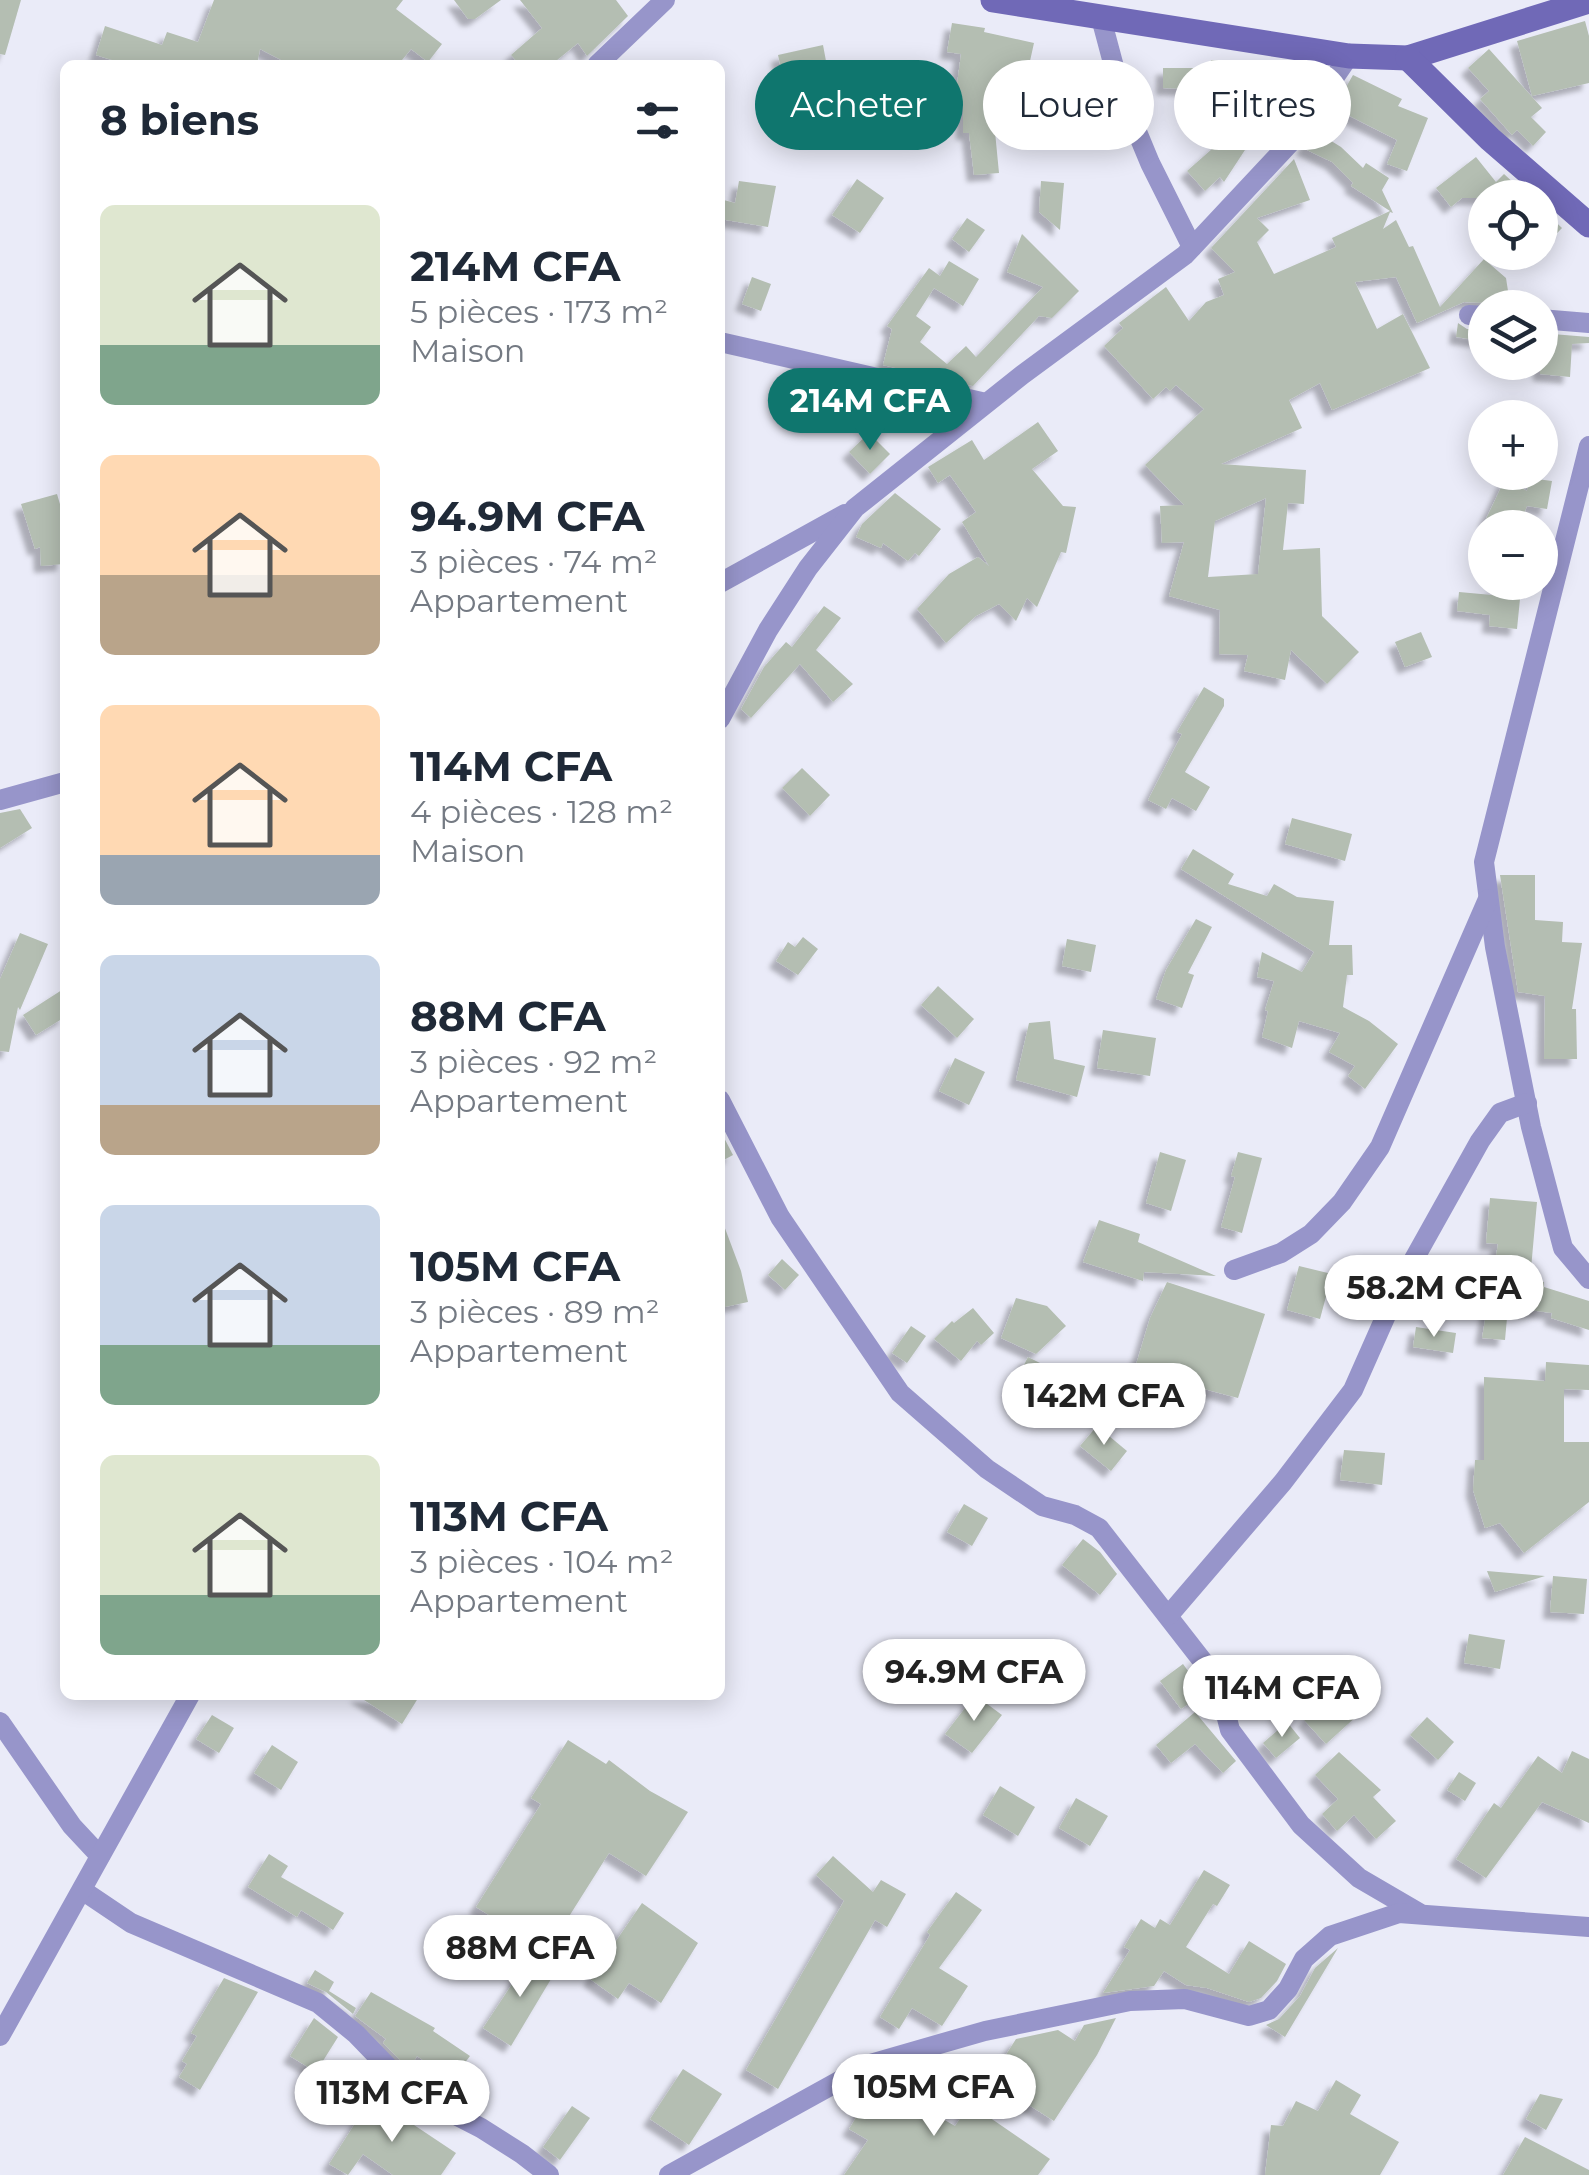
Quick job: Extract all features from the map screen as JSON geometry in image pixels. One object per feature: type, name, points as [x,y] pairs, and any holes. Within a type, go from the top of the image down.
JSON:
[{"type":"main road","points":[[993,0],[1349,56],[1408,58],[1589,1]]},
{"type":"main road","points":[[1408,58],[1490,139],[1589,224]]},
{"type":"street","points":[[602,60],[665,0]]},
{"type":"street","points":[[1101,18],[1121,93],[1192,248]]},
{"type":"street","points":[[725,581],[855,508],[986,403],[1192,248],[1290,143],[1349,56]]},
{"type":"street","points":[[1558,321],[1589,322]]},
{"type":"street","points":[[725,343],[986,403]]},
{"type":"street","points":[[1589,446],[1484,862],[1527,1102],[1564,1248],[1589,1280]]},
{"type":"street","points":[[725,710],[778,614],[855,508]]},
{"type":"street","points":[[0,800],[60,783]]},
{"type":"street","points":[[1234,1270],[1281,1253],[1311,1234],[1342,1202],[1380,1147],[1488,900]]},
{"type":"street","points":[[1169,1615],[1284,1482],[1352,1390],[1399,1286],[1480,1140],[1500,1113],[1527,1102]]},
{"type":"street","points":[[725,1110],[780,1216],[900,1393],[987,1470],[1042,1506],[1075,1514],[1099,1528],[1208,1668],[1230,1730],[1301,1825],[1359,1878],[1420,1913]]},
{"type":"street","points":[[0,2036],[187,1700]]},
{"type":"street","points":[[0,1722],[72,1826],[100,1856]]},
{"type":"street","points":[[82,1890],[131,1923],[318,2003],[356,2034],[413,2093],[480,2128],[549,2175]]},
{"type":"street","points":[[669,2175],[870,2064],[985,2031],[1130,2001],[1186,1999],[1248,2016],[1269,2010],[1288,1989],[1304,1959],[1330,1936],[1399,1912],[1589,1927]]},
{"type":"building","points":[[0,0],[21,0],[5,55],[0,54]]},
{"type":"building","points":[[214,0],[403,0],[396,9],[442,44],[430,60],[411,49],[402,60],[281,60],[260,49],[258,60],[112,60],[96,55],[105,26],[162,45],[167,32],[198,42]]},
{"type":"building","points":[[454,0],[501,0],[475,19],[468,19]]},
{"type":"building","points":[[520,0],[616,0],[628,16],[587,56],[578,43],[557,60],[516,60],[511,55],[542,28]]},
{"type":"building","points":[[1585,21],[1589,36],[1589,83],[1532,96],[1517,41]]},
{"type":"building","points":[[952,23],[1034,43],[1030,60],[983,60],[983,150],[997,150],[999,173],[974,175],[969,133],[963,133],[963,60],[961,54],[947,52]]},
{"type":"building","points":[[823,45],[826,60],[779,60],[778,55]]},
{"type":"building","points":[[1489,49],[1542,108],[1531,117],[1546,132],[1533,146],[1517,130],[1512,135],[1480,99],[1489,91],[1468,68]]},
{"type":"building","points":[[1163,68],[1174,68],[1174,88],[1163,88]]},
{"type":"building","points":[[1353,75],[1402,99],[1398,106],[1428,118],[1407,171],[1387,164],[1397,140],[1351,117]]},
{"type":"building","points":[[1211,150],[1245,150],[1224,182],[1220,177],[1205,191],[1187,171]]},
{"type":"building","points":[[1307,150],[1344,150],[1363,168],[1366,163],[1389,178],[1382,190],[1393,213],[1390,212],[1383,229],[1396,220],[1409,247],[1413,246],[1440,307],[1474,270],[1497,270],[1506,278],[1508,290],[1468,290],[1468,302],[1417,323],[1396,277],[1355,282],[1377,329],[1403,314],[1430,368],[1332,410],[1320,383],[1289,400],[1302,428],[1221,464],[1306,470],[1304,504],[1288,503],[1283,550],[1320,548],[1322,616],[1359,652],[1327,684],[1291,650],[1285,680],[1244,671],[1248,655],[1219,654],[1220,610],[1169,596],[1184,542],[1162,543],[1160,506],[1184,505],[1145,465],[1204,409],[1176,385],[1170,391],[1166,387],[1153,399],[1104,346],[1123,328],[1119,323],[1166,287],[1189,321],[1206,302],[1224,295],[1218,279],[1235,272],[1211,248],[1294,159],[1310,200],[1257,218],[1269,230],[1257,242],[1274,274],[1336,247],[1332,238],[1390,211],[1351,186],[1353,183],[1332,162]],"holes":[[[1266,498],[1258,574],[1208,577],[1215,521]]]},
{"type":"building","points":[[1476,157],[1494,180],[1468,180],[1468,198],[1451,207],[1436,188]]},
{"type":"building","points":[[857,179],[884,198],[860,233],[832,215]]},
{"type":"building","points":[[739,181],[776,186],[768,227],[725,220],[725,200],[735,203]]},
{"type":"building","points":[[1041,181],[1064,183],[1060,230],[1039,212]]},
{"type":"building","points":[[967,218],[985,230],[969,252],[952,239]]},
{"type":"building","points":[[1022,234],[1079,291],[1052,318],[1039,316],[973,386],[883,365],[892,329],[887,326],[929,268],[940,276],[949,261],[979,279],[963,306],[934,288],[916,316],[931,327],[920,342],[947,364],[966,346],[976,357],[1043,287],[1007,272]]},
{"type":"building","points":[[752,277],[771,284],[761,311],[742,304]]},
{"type":"building","points":[[1458,323],[1468,329],[1468,339],[1456,337]]},
{"type":"building","points":[[1558,334],[1589,337],[1589,343],[1572,344],[1570,377],[1558,376]]},
{"type":"building","points":[[1038,422],[1058,451],[1032,469],[1063,506],[1076,507],[1066,553],[1061,552],[1037,607],[1027,598],[1016,621],[999,604],[976,616],[946,643],[917,609],[949,574],[978,557],[989,566],[962,522],[976,512],[950,475],[938,483],[928,467],[972,440],[984,460]]},
{"type":"building","points":[[869,433],[890,454],[870,474],[849,452]]},
{"type":"building","points":[[1500,490],[1550,490],[1547,509],[1527,506],[1525,510],[1490,510]]},
{"type":"building","points":[[895,493],[941,529],[919,556],[915,553],[908,561],[883,543],[881,548],[856,537],[862,524]]},
{"type":"building","points":[[57,494],[60,564],[41,566],[40,547],[35,549],[21,504]]},
{"type":"building","points":[[1459,592],[1468,593],[1468,600],[1520,600],[1517,629],[1489,626],[1490,615],[1457,611]]},
{"type":"building","points":[[824,606],[841,618],[816,650],[853,684],[833,702],[800,664],[751,718],[741,709],[764,667],[786,642],[792,647]]},
{"type":"building","points":[[1421,632],[1432,657],[1405,667],[1395,642]]},
{"type":"building","points":[[1204,687],[1224,699],[1224,706],[1185,772],[1210,787],[1196,811],[1172,798],[1166,809],[1148,800],[1182,734],[1177,732]]},
{"type":"building","points":[[802,768],[830,795],[810,816],[782,788]]},
{"type":"building","points":[[20,809],[32,828],[0,848],[0,813]]},
{"type":"building","points":[[1292,818],[1352,834],[1345,861],[1285,844]]},
{"type":"building","points":[[1193,849],[1234,874],[1228,884],[1267,896],[1274,884],[1297,897],[1334,901],[1329,945],[1352,945],[1353,975],[1347,975],[1343,1007],[1398,1044],[1365,1089],[1348,1076],[1355,1066],[1329,1052],[1340,1033],[1299,1021],[1292,1048],[1262,1037],[1274,981],[1257,977],[1262,952],[1302,972],[1314,952],[1181,869]]},
{"type":"building","points":[[1500,875],[1535,875],[1535,920],[1563,922],[1562,942],[1582,943],[1572,1009],[1576,1009],[1577,1059],[1544,1059],[1545,996],[1518,992]]},
{"type":"building","points":[[1196,919],[1212,927],[1188,973],[1194,975],[1182,1008],[1156,999],[1166,970]]},
{"type":"building","points":[[20,933],[48,944],[20,1010],[18,1007],[9,1052],[0,1051],[0,979]]},
{"type":"building","points":[[803,937],[818,949],[798,975],[776,961],[788,942],[795,947]]},
{"type":"building","points":[[1067,939],[1096,945],[1091,972],[1062,966]]},
{"type":"building","points":[[938,986],[974,1019],[957,1038],[921,1005]]},
{"type":"building","points":[[60,991],[60,1020],[36,1035],[23,1015]]},
{"type":"building","points":[[1050,1021],[1054,1059],[1085,1066],[1077,1097],[1016,1080],[1029,1023]]},
{"type":"building","points":[[1103,1030],[1156,1038],[1150,1076],[1097,1068]]},
{"type":"building","points":[[955,1058],[985,1072],[969,1105],[939,1091]]},
{"type":"building","points":[[725,1140],[733,1155],[725,1159]]},
{"type":"building","points":[[1160,1152],[1186,1160],[1171,1211],[1146,1203]]},
{"type":"building","points":[[1238,1152],[1262,1158],[1242,1233],[1221,1227]]},
{"type":"building","points":[[1490,1198],[1537,1202],[1530,1280],[1589,1301],[1589,1330],[1551,1318],[1552,1313],[1508,1307],[1505,1340],[1482,1338],[1498,1244],[1486,1243]]},
{"type":"building","points":[[1099,1220],[1140,1234],[1138,1242],[1216,1276],[1144,1272],[1143,1281],[1083,1262]]},
{"type":"building","points":[[725,1228],[741,1271],[748,1302],[725,1307]]},
{"type":"building","points":[[782,1259],[799,1275],[785,1290],[768,1275]]},
{"type":"building","points":[[1299,1266],[1332,1274],[1320,1319],[1287,1310]]},
{"type":"building","points":[[1167,1282],[1265,1314],[1238,1398],[1193,1386],[1185,1411],[1113,1388],[1122,1364],[1135,1368],[1150,1318]]},
{"type":"building","points":[[1016,1298],[1047,1306],[1066,1326],[1036,1354],[1001,1338]]},
{"type":"building","points":[[973,1308],[994,1333],[981,1345],[977,1341],[961,1361],[934,1339]]},
{"type":"building","points":[[911,1326],[926,1336],[907,1363],[892,1353]]},
{"type":"building","points":[[1416,1327],[1456,1333],[1453,1353],[1413,1347]]},
{"type":"building","points":[[1028,1357],[1066,1376],[1050,1409],[1011,1390]]},
{"type":"building","points":[[1546,1362],[1589,1365],[1589,1390],[1564,1389],[1564,1442],[1589,1442],[1589,1502],[1524,1553],[1500,1523],[1485,1528],[1473,1490],[1475,1460],[1484,1460],[1484,1377],[1545,1381]]},
{"type":"building","points":[[1097,1426],[1127,1451],[1111,1471],[1080,1446]]},
{"type":"building","points":[[1344,1450],[1385,1453],[1382,1485],[1340,1480]]},
{"type":"building","points":[[964,1504],[988,1518],[972,1546],[947,1532]]},
{"type":"building","points":[[1083,1539],[1100,1552],[1117,1574],[1100,1595],[1062,1565]]},
{"type":"building","points":[[1487,1571],[1545,1576],[1495,1592]]},
{"type":"building","points":[[1553,1576],[1587,1579],[1584,1614],[1550,1612]]},
{"type":"building","points":[[1469,1634],[1505,1640],[1500,1669],[1464,1663]]},
{"type":"building","points":[[1183,1664],[1204,1693],[1181,1709],[1160,1681]]},
{"type":"building","points":[[1337,1691],[1358,1715],[1326,1744],[1304,1720]]},
{"type":"building","points":[[975,1695],[1002,1715],[972,1753],[945,1734]]},
{"type":"building","points":[[364,1700],[417,1700],[402,1724]]},
{"type":"building","points":[[1195,1712],[1236,1761],[1223,1773],[1195,1744],[1171,1763],[1156,1745]]},
{"type":"building","points":[[212,1715],[234,1728],[219,1753],[196,1739]]},
{"type":"building","points":[[1427,1717],[1454,1742],[1438,1760],[1410,1735]]},
{"type":"building","points":[[1287,1722],[1300,1738],[1276,1758],[1263,1743]]},
{"type":"building","points":[[568,1740],[606,1764],[609,1760],[650,1791],[688,1812],[646,1876],[609,1853],[551,1945],[506,1917],[502,1923],[476,1907],[541,1804],[531,1798]]},
{"type":"building","points":[[272,1745],[298,1762],[281,1790],[254,1773]]},
{"type":"building","points":[[1572,1751],[1589,1759],[1589,1823],[1542,1802],[1486,1878],[1456,1859],[1494,1803],[1501,1808],[1538,1756],[1562,1773]]},
{"type":"building","points":[[1339,1752],[1381,1790],[1373,1797],[1396,1821],[1376,1839],[1354,1815],[1337,1831],[1322,1814],[1338,1799],[1315,1775]]},
{"type":"building","points":[[1459,1772],[1476,1783],[1465,1801],[1447,1790]]},
{"type":"building","points":[[1000,1786],[1035,1807],[1018,1836],[983,1815]]},
{"type":"building","points":[[1076,1798],[1108,1816],[1090,1846],[1059,1828]]},
{"type":"building","points":[[269,1854],[288,1866],[281,1877],[344,1913],[333,1930],[301,1910],[297,1917],[248,1887]]},
{"type":"building","points":[[833,1856],[873,1892],[881,1880],[906,1894],[887,1927],[875,1920],[778,2089],[746,2070],[844,1901],[816,1875]]},
{"type":"building","points":[[1204,1870],[1230,1885],[1186,1947],[1229,1974],[1249,1941],[1286,1964],[1277,1981],[1261,1998],[1249,2002],[1186,1985],[1164,1971],[1154,1986],[1103,1993],[1130,1950],[1124,1947],[1141,1919],[1155,1928],[1160,1919],[1170,1925]]},
{"type":"building","points":[[956,1892],[982,1910],[939,1968],[968,1986],[942,2026],[912,2008],[899,2029],[880,2017],[930,1935],[927,1932]]},
{"type":"building","points":[[642,1903],[698,1943],[661,2003],[629,1983],[618,1999],[590,1979]]},
{"type":"building","points":[[1338,1948],[1285,2037],[1266,2025],[1279,2019],[1300,1996],[1315,1968]]},
{"type":"building","points":[[532,1954],[557,1969],[511,2046],[483,2028]]},
{"type":"building","points":[[315,1970],[334,1982],[329,1991],[356,2008],[353,2014],[326,1992],[307,1983]]},
{"type":"building","points":[[224,1978],[258,1992],[200,2090],[179,2077],[187,2064],[182,2061],[197,2036],[191,2033]]},
{"type":"building","points":[[371,1992],[435,2028],[433,2031],[470,2056],[452,2080],[417,2056],[409,2069],[383,2043],[386,2039],[355,2016]]},
{"type":"building","points":[[314,2018],[338,2037],[316,2072],[290,2056]]},
{"type":"building","points":[[1116,2018],[1054,2121],[990,2080],[1016,2039],[1058,2030],[1075,2041],[1084,2025]]},
{"type":"building","points":[[368,2066],[394,2093],[391,2098],[360,2079]]},
{"type":"building","points":[[683,2069],[722,2094],[689,2145],[650,2119]]},
{"type":"building","points":[[903,2069],[913,2075],[901,2095],[955,2126],[970,2104],[1050,2159],[1038,2175],[844,2175],[868,2140],[849,2129],[882,2075]]},
{"type":"building","points":[[1336,2080],[1361,2095],[1350,2114],[1399,2142],[1380,2175],[1265,2175],[1271,2125],[1283,2126],[1296,2101],[1318,2111]]},
{"type":"building","points":[[1540,2094],[1563,2099],[1546,2130],[1526,2119]]},
{"type":"building","points":[[372,2097],[456,2153],[441,2175],[393,2175],[363,2154],[348,2175],[329,2164]]},
{"type":"building","points":[[572,2106],[590,2118],[560,2160],[543,2147]]},
{"type":"building","points":[[1525,2137],[1589,2170],[1589,2175],[1503,2175]]}]
